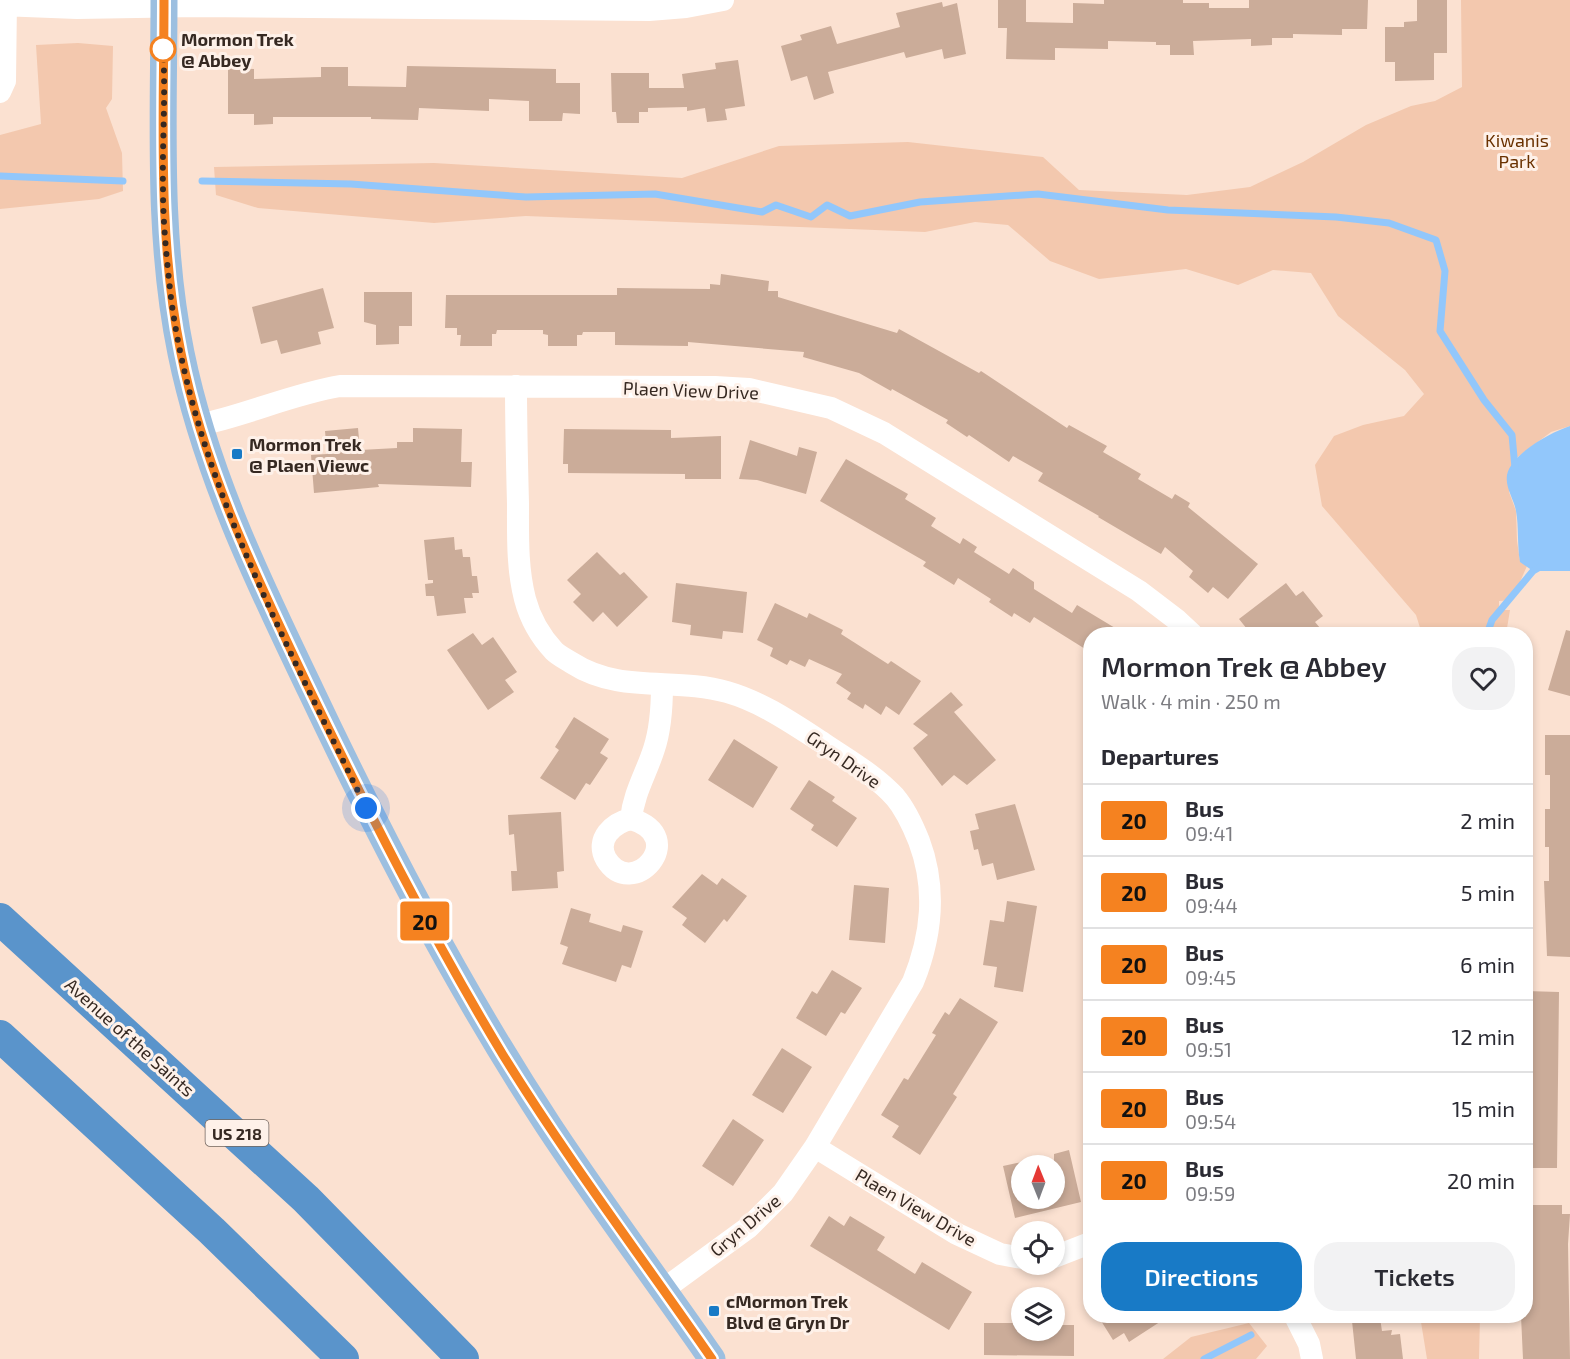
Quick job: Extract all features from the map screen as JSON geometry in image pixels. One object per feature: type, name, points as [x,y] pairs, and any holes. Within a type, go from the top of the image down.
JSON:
[{"type":"highway","name":"Avenue of the Saints","points":[[0,919],[306,1199],[463,1359]]},
{"type":"highway","points":[[0,1036],[212,1231],[343,1359]]},
{"type":"main road","points":[[164,3],[163,181],[171,298],[181,355],[199,425],[225,500],[260,586],[366,808],[426,923],[549,1127],[712,1359]]},
{"type":"street","points":[[0,92],[5,81],[4,3],[77,8],[164,3],[355,3],[649,10],[686,7],[723,0]]},
{"type":"street","name":"Plaen View Drive","points":[[199,425],[236,417],[309,391],[340,386],[749,389],[831,408],[884,433],[1139,591],[1184,627]]},
{"type":"street","name":"Gryn Drive","points":[[516,386],[519,563],[525,601],[536,627],[555,652],[578,667],[609,680],[726,691],[755,701],[785,718],[877,780],[896,798],[912,822],[926,859],[932,892],[924,956],[913,982],[815,1147],[766,1213],[664,1289]]},
{"type":"street","points":[[631,819],[634,798],[654,749],[662,718],[662,685]]},
{"type":"street","name":"Plaen View Drive","points":[[815,1147],[955,1233],[1000,1254],[1011,1256]]},
{"type":"street","points":[[1065,1253],[1083,1246]]},
{"type":"street","points":[[1298,1323],[1309,1344],[1312,1359]]},
{"type":"green space","name":"Kiwanis Park","points":[[1461,0],[1570,0],[1570,426],[1551,432],[1515,459],[1509,492],[1516,511],[1520,561],[1527,566],[1512,600],[1499,601],[1499,610],[1510,610],[1507,627],[1420,627],[1416,615],[1322,506],[1315,465],[1334,436],[1363,425],[1404,416],[1424,394],[1405,370],[1338,316],[1311,273],[1273,270],[1238,285],[1186,269],[1099,279],[1050,261],[1008,225],[975,222],[925,232],[526,216],[434,223],[258,208],[216,195],[214,167],[434,163],[682,178],[779,146],[908,142],[1043,157],[1079,190],[1187,195],[1250,187],[1303,162],[1366,125],[1411,106],[1435,101],[1462,87]]},
{"type":"green space","points":[[78,43],[113,46],[112,99],[106,108],[122,153],[123,191],[99,199],[0,209],[0,135],[41,124],[36,45]]},
{"type":"green space","points":[[1249,1323],[1267,1346],[1256,1359],[1163,1359],[1191,1337]]},
{"type":"green space","points":[[1421,1323],[1480,1323],[1479,1359],[1427,1359]]},
{"type":"water","points":[[1570,426],[1570,571],[1533,571],[1520,562],[1517,517],[1507,484],[1507,475],[1516,459],[1533,445]]},
{"type":"building","points":[[998,0],[1026,0],[1026,22],[1073,23],[1073,3],[1104,4],[1104,0],[1183,0],[1183,3],[1209,3],[1209,8],[1249,8],[1249,0],[1368,0],[1367,29],[1342,29],[1342,35],[1293,34],[1293,38],[1272,38],[1272,45],[1251,46],[1251,39],[1193,41],[1194,55],[1170,55],[1170,45],[1156,45],[1156,42],[1108,41],[1108,49],[1055,48],[1055,60],[1006,59],[1007,28],[998,28]]},
{"type":"building","points":[[1417,0],[1447,0],[1447,53],[1434,53],[1434,80],[1395,81],[1395,62],[1385,62],[1385,27],[1404,27],[1404,22],[1417,21]]},
{"type":"building","points":[[942,2],[943,7],[957,3],[966,54],[944,59],[942,49],[906,58],[904,52],[828,72],[834,93],[814,100],[807,76],[791,81],[781,46],[802,40],[800,35],[831,26],[837,44],[900,27],[896,13]]},
{"type":"building","points":[[738,60],[745,106],[725,109],[727,120],[707,122],[705,108],[687,111],[687,107],[648,108],[648,112],[639,112],[639,123],[617,123],[616,112],[612,112],[611,73],[649,73],[649,88],[684,88],[682,74],[716,69],[715,63]]},
{"type":"building","points":[[407,66],[556,69],[556,83],[580,83],[580,114],[563,113],[562,121],[529,121],[529,101],[489,99],[489,111],[419,108],[418,120],[371,119],[371,117],[273,117],[273,124],[254,125],[254,114],[228,114],[228,68],[254,69],[254,79],[321,77],[321,67],[348,67],[348,86],[406,87]]},
{"type":"building","points":[[721,274],[769,281],[768,291],[778,291],[778,297],[897,333],[899,329],[979,373],[981,371],[1067,428],[1069,425],[1107,446],[1103,452],[1141,474],[1138,479],[1172,499],[1175,494],[1190,503],[1188,507],[1258,564],[1228,599],[1213,587],[1208,593],[1189,577],[1193,571],[1165,547],[1161,554],[1038,481],[1043,473],[1013,456],[1009,462],[969,435],[967,437],[946,423],[948,420],[892,389],[891,391],[859,373],[803,357],[804,352],[688,342],[688,346],[615,345],[615,332],[583,332],[582,335],[577,335],[577,346],[548,346],[548,335],[543,334],[543,330],[497,330],[496,334],[492,334],[492,346],[460,346],[461,335],[457,335],[457,328],[445,328],[446,295],[617,295],[617,288],[710,289],[710,284],[720,285]]},
{"type":"building","points":[[323,288],[334,328],[318,332],[321,344],[281,354],[277,340],[261,344],[252,307]]},
{"type":"building","points":[[364,292],[412,292],[412,326],[399,326],[399,344],[376,345],[376,325],[364,322]]},
{"type":"building","points":[[358,428],[360,450],[397,448],[397,442],[413,442],[413,428],[462,429],[461,462],[472,462],[471,487],[378,484],[379,487],[314,493],[311,455],[327,454],[325,431]]},
{"type":"building","points":[[564,429],[671,430],[671,438],[721,436],[721,479],[685,479],[685,474],[568,473],[568,464],[563,464]]},
{"type":"building","points":[[750,440],[797,456],[799,447],[817,452],[806,494],[757,480],[739,479]]},
{"type":"building","points":[[846,459],[908,494],[905,499],[936,518],[931,526],[960,544],[963,538],[977,547],[974,552],[1009,574],[1013,568],[1034,582],[1034,589],[1072,613],[1077,605],[1113,627],[1083,627],[1083,648],[1034,617],[1030,623],[1014,613],[1012,617],[989,602],[991,599],[958,578],[954,585],[923,566],[926,562],[820,501]]},
{"type":"building","points":[[454,537],[455,550],[462,549],[463,557],[470,557],[472,576],[477,576],[479,593],[472,593],[473,598],[464,598],[466,613],[437,616],[434,596],[426,596],[425,584],[433,583],[433,580],[428,580],[424,540]]},
{"type":"building","points":[[597,552],[620,575],[624,572],[648,597],[617,627],[603,612],[593,622],[573,602],[581,594],[567,580]]},
{"type":"building","points":[[676,583],[747,592],[743,633],[723,631],[722,639],[690,635],[691,625],[672,622]]},
{"type":"building","points":[[1286,583],[1296,596],[1303,591],[1323,616],[1315,622],[1319,627],[1245,627],[1239,619]]},
{"type":"building","points":[[775,603],[807,618],[809,613],[843,630],[841,634],[888,664],[891,661],[921,681],[899,715],[886,706],[881,715],[865,704],[863,709],[847,699],[851,693],[836,683],[842,674],[809,659],[805,667],[790,660],[787,665],[770,656],[773,648],[757,640]]},
{"type":"building","points":[[1566,630],[1570,631],[1570,696],[1548,690]]},
{"type":"building","points":[[473,633],[482,645],[493,637],[517,672],[505,680],[514,692],[488,710],[447,650]]},
{"type":"building","points":[[951,692],[963,705],[954,712],[996,760],[967,785],[954,775],[942,786],[913,748],[928,735],[913,724]]},
{"type":"building","points":[[574,717],[609,739],[600,753],[608,758],[590,785],[586,783],[575,800],[540,778],[559,750],[555,747]]},
{"type":"building","points":[[1545,735],[1570,735],[1570,957],[1547,956],[1544,881],[1549,881],[1549,847],[1545,847],[1545,809],[1550,809],[1550,775],[1545,775]]},
{"type":"building","points":[[734,739],[778,767],[753,808],[708,780]]},
{"type":"building","points":[[809,780],[835,797],[832,801],[857,818],[837,847],[811,830],[814,825],[790,809]]},
{"type":"building","points":[[1015,804],[1035,870],[997,880],[993,863],[982,866],[978,849],[974,850],[970,831],[979,829],[975,814]]},
{"type":"building","points":[[561,812],[564,871],[557,872],[558,888],[512,891],[511,871],[517,871],[514,834],[509,835],[508,815]]},
{"type":"building","points":[[702,874],[717,885],[722,878],[747,896],[727,922],[724,919],[705,943],[682,925],[687,918],[672,907]]},
{"type":"building","points":[[854,885],[889,888],[885,943],[849,940]]},
{"type":"building","points":[[1007,901],[1037,906],[1023,992],[994,987],[997,967],[983,965],[990,920],[1004,922]]},
{"type":"building","points":[[571,908],[591,914],[589,922],[621,932],[623,925],[643,931],[631,968],[622,965],[616,982],[562,964],[568,947],[560,944]]},
{"type":"building","points":[[832,970],[862,988],[845,1014],[841,1012],[826,1036],[796,1018],[812,991],[817,994]]},
{"type":"building","points":[[1533,991],[1559,992],[1557,1168],[1533,1168]]},
{"type":"building","points":[[960,998],[998,1022],[953,1094],[957,1097],[920,1155],[892,1137],[899,1126],[881,1115],[904,1078],[908,1080],[936,1035],[932,1033],[945,1012],[949,1015]]},
{"type":"building","points":[[782,1048],[812,1067],[783,1113],[752,1095]]},
{"type":"building","points":[[733,1119],[764,1140],[733,1186],[702,1166]]},
{"type":"building","points":[[1069,1150],[1081,1202],[1065,1206],[1065,1155],[1054,1154]]},
{"type":"building","points":[[1011,1164],[1011,1201],[1003,1166]]},
{"type":"building","points":[[1533,1205],[1562,1205],[1562,1214],[1570,1214],[1568,1244],[1570,1359],[1523,1359],[1521,1323],[1533,1323]]},
{"type":"building","points":[[1013,1209],[1052,1209],[1015,1218]]},
{"type":"building","points":[[829,1216],[844,1226],[850,1216],[885,1237],[877,1250],[915,1274],[922,1262],[972,1292],[949,1330],[810,1246]]},
{"type":"building","points":[[984,1323],[1011,1323],[1011,1341],[1065,1341],[1065,1325],[1074,1325],[1074,1356],[984,1355]]},
{"type":"building","points":[[1102,1323],[1158,1323],[1129,1342],[1124,1333],[1113,1340]]},
{"type":"building","points":[[1352,1323],[1381,1323],[1382,1331],[1392,1330],[1391,1335],[1400,1334],[1403,1359],[1356,1359]]},
{"type":"waterway","points":[[0,176],[123,181]]},
{"type":"waterway","points":[[202,181],[351,184],[526,197],[655,194],[762,212],[776,205],[811,217],[827,205],[850,216],[920,202],[1038,194],[1168,210],[1336,217],[1389,223],[1436,240],[1445,271],[1440,331],[1484,400],[1512,435],[1515,468]]},
{"type":"waterway","points":[[1490,627],[1492,620],[1533,571],[1540,567]]},
{"type":"waterway","points":[[1204,1359],[1251,1335]]},
{"type":"bus line","name":"20","points":[[164,0],[163,191],[171,298],[181,355],[199,425],[225,500],[260,586],[366,808],[426,923],[549,1127],[712,1359]]},
{"type":"place","name":"Mormon Trek @ Abbey","points":[[163,49]]},
{"type":"place","name":"Mormon Trek @ Plaen Viewc","points":[[237,454]]},
{"type":"place","name":"cMormon Trek Blvd @ Gryn Dr","points":[[714,1311]]},
{"type":"route","points":[[163,49],[163,191],[171,298],[181,355],[199,425],[225,500],[260,586],[366,808]]}]
